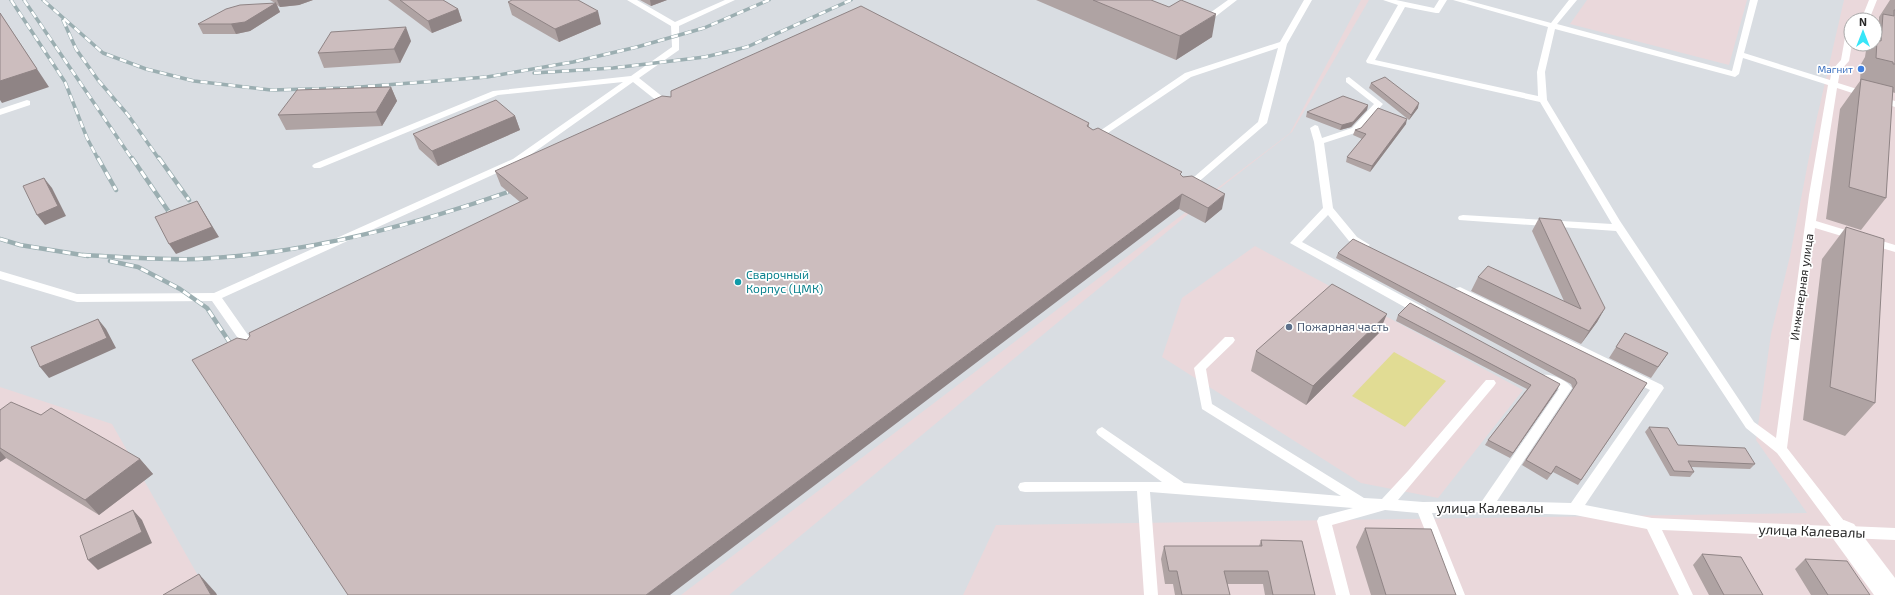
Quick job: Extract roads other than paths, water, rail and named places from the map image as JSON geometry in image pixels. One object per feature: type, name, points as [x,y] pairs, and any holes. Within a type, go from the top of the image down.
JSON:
[{"type":"street","points":[[1844,532],[1891,595]]},
{"type":"lane","points":[[631,0],[675,25]]},
{"type":"lane","points":[[675,25],[731,0]]},
{"type":"lane","points":[[1193,22],[1200,25],[1233,0]]},
{"type":"lane","points":[[1184,189],[1262,122],[1283,44],[1308,0]]},
{"type":"lane","points":[[1386,0],[1436,11],[1443,0]]},
{"type":"lane","points":[[1457,0],[1735,74],[1754,0]]},
{"type":"lane","points":[[1573,0],[1552,26],[1541,72],[1543,100],[1620,228],[1750,425],[1780,449],[1844,532]]},
{"type":"lane","points":[[1868,12],[1873,0]]},
{"type":"lane","points":[[1403,4],[1370,61],[1543,100]]},
{"type":"lane","points":[[0,275],[77,298],[215,297],[516,161],[676,48],[675,25]]},
{"type":"lane","points":[[1092,140],[1188,75],[1283,44]]},
{"type":"lane","name":"Инженерная улица","points":[[1780,449],[1811,223],[1833,84],[1836,70],[1845,62],[1847,52]]},
{"type":"lane","points":[[1739,54],[1895,104]]},
{"type":"lane","points":[[318,166],[496,93],[634,78],[670,108]]},
{"type":"lane","points":[[1319,142],[1355,130],[1379,104],[1350,80]]},
{"type":"lane","points":[[0,112],[27,103]]},
{"type":"lane","points":[[1315,128],[1319,142],[1328,209],[1353,239],[1374,249]]},
{"type":"lane","points":[[1328,209],[1295,243],[1434,318]]},
{"type":"lane","points":[[1463,218],[1620,228]]},
{"type":"lane","points":[[1811,223],[1895,249]]},
{"type":"lane","points":[[1452,287],[1658,388],[1575,509]]},
{"type":"lane","points":[[215,297],[253,351]]},
{"type":"lane","points":[[1229,340],[1200,368],[1206,406],[1362,502]]},
{"type":"lane","points":[[1486,506],[1566,388],[1538,374]]},
{"type":"lane","points":[[1343,595],[1324,521],[1385,504],[1412,475],[1490,383]]},
{"type":"lane","points":[[1102,432],[1181,488]]},
{"type":"lane","points":[[1143,486],[1151,595]]},
{"type":"lane","name":"улица Калевалы","points":[[1025,487],[1143,486],[1362,502],[1423,508],[1486,506],[1575,509],[1652,524],[1895,534]]},
{"type":"lane","points":[[1423,508],[1458,595]]},
{"type":"lane","points":[[1652,524],[1686,595]]},
{"type":"railway","points":[[11,0],[65,82],[87,138],[98,159]]},
{"type":"railway","points":[[24,0],[132,159]]},
{"type":"railway","points":[[43,0],[103,53],[146,69],[194,81],[271,90],[347,88],[487,77],[573,62],[637,47],[704,28],[769,0]]},
{"type":"railway","points":[[534,73],[613,68],[705,57],[747,47],[851,0]]},
{"type":"railway","points":[[63,20],[76,49],[98,80],[128,115],[159,159]]},
{"type":"railway","points":[[98,158],[116,190]]},
{"type":"railway","points":[[132,158],[171,215]]},
{"type":"railway","points":[[159,158],[189,200]]},
{"type":"railway","points":[[83,255],[155,259],[198,259],[277,251],[355,237],[432,217],[508,192]]},
{"type":"railway","points":[[0,239],[20,245],[88,256]]},
{"type":"railway","points":[[110,261],[138,267],[180,289],[207,308],[236,352]]},
{"type":"place","name":"Магнит","points":[[1861,69]]},
{"type":"place","name":"Сварочный Корпус (ЦМК)","points":[[738,282]]},
{"type":"place","name":"Пожарная часть","points":[[1289,327]]}]
